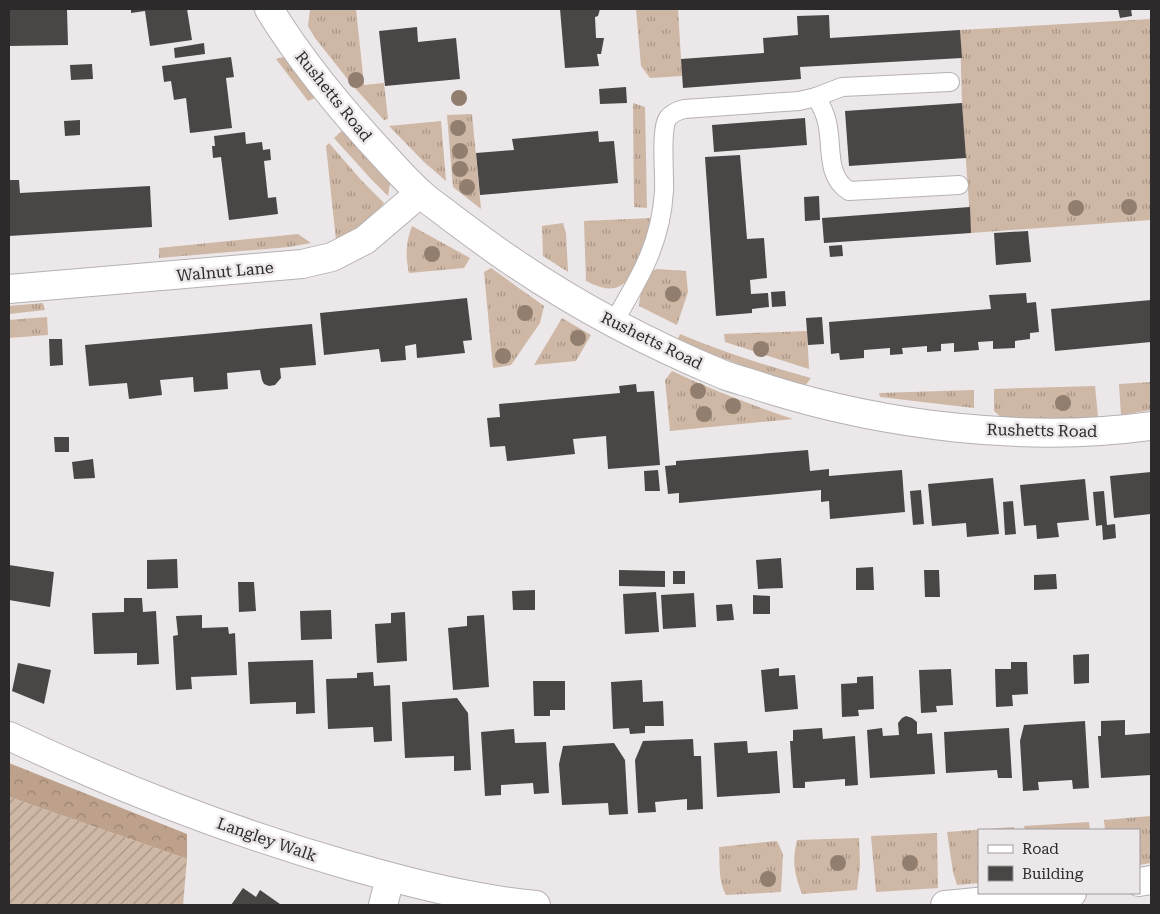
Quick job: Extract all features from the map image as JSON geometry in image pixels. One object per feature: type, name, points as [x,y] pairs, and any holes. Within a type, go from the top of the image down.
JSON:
[{"type":"street","name":"Rushetts Road","points":[[269,9],[313,74],[361,132],[420,193],[483,241],[547,285],[613,323],[725,375],[796,398],[872,415],[954,427],[1016,431],[1116,430],[1151,426]]},
{"type":"street","name":"Walnut Lane","points":[[9,289],[309,262],[332,257],[365,240],[420,193]]},
{"type":"street","name":"Langley Walk","points":[[9,736],[70,765],[148,797],[268,842],[390,878],[494,901],[536,905]]},
{"type":"street","points":[[383,905],[390,878]]},
{"type":"street","points":[[945,905],[1061,894]]},
{"type":"lane","points":[[613,323],[648,262],[656,237],[662,212],[664,191],[664,130],[666,119],[674,112],[684,109],[799,101],[842,87],[950,82]]},
{"type":"lane","points":[[816,97],[827,122],[833,170],[836,179],[841,186],[849,191],[958,185]]},
{"type":"green space","points":[[310,9],[356,9],[364,85],[384,83],[388,119],[384,120],[353,86],[315,38],[308,26]]},
{"type":"green space","points":[[636,9],[678,9],[682,76],[650,78],[641,66]]},
{"type":"green space","points":[[1151,19],[1151,220],[971,233],[962,103],[960,30]]},
{"type":"green space","points":[[287,56],[317,97],[308,101],[276,59]]},
{"type":"green space","points":[[633,103],[645,107],[647,208],[634,207]]},
{"type":"green space","points":[[472,114],[481,209],[453,187],[447,115]]},
{"type":"green space","points":[[441,121],[446,181],[424,162],[389,126]]},
{"type":"green space","points":[[344,129],[388,177],[390,184],[388,196],[334,138]]},
{"type":"green space","points":[[329,143],[384,203],[363,225],[336,240],[326,146]]},
{"type":"green space","points":[[652,218],[648,235],[636,265],[626,281],[616,288],[603,288],[586,281],[584,221]]},
{"type":"green space","points":[[563,223],[566,233],[568,272],[543,256],[542,226]]},
{"type":"green space","points":[[412,226],[470,258],[464,268],[409,273],[407,249]]},
{"type":"green space","points":[[298,234],[311,243],[289,247],[159,258],[159,248]]},
{"type":"green space","points":[[491,268],[544,306],[540,323],[511,365],[493,368],[484,272]]},
{"type":"green space","points":[[657,269],[686,271],[688,292],[677,325],[639,306],[646,279]]},
{"type":"green space","points":[[43,303],[45,310],[9,314],[9,306]]},
{"type":"green space","points":[[47,317],[48,335],[9,338],[9,320]]},
{"type":"green space","points":[[562,318],[591,335],[576,361],[534,365]]},
{"type":"green space","points":[[807,331],[809,369],[725,342],[724,334]]},
{"type":"green space","points":[[680,334],[712,347],[811,378],[805,386],[767,375],[677,341]]},
{"type":"green space","points":[[672,371],[732,397],[793,419],[670,431],[665,380]]},
{"type":"green space","points":[[1151,382],[1151,410],[1121,415],[1119,384]]},
{"type":"green space","points":[[1095,386],[1098,417],[1061,420],[1029,419],[1001,417],[994,411],[994,389]]},
{"type":"green space","points":[[974,390],[974,408],[880,397],[879,393]]},
{"type":"green space","points":[[9,763],[187,834],[187,859],[9,797]]},
{"type":"green space","points":[[9,797],[187,859],[183,905],[9,905]]},
{"type":"green space","points":[[1151,816],[1151,863],[1140,865],[1140,829],[1105,829],[1104,820]]},
{"type":"green space","points":[[1089,822],[1090,829],[1025,829],[1024,826]]},
{"type":"green space","points":[[1014,827],[1014,829],[987,829]]},
{"type":"green space","points":[[978,830],[978,883],[957,885],[953,872],[947,832]]},
{"type":"green space","points":[[937,833],[938,888],[876,892],[871,836]]},
{"type":"green space","points":[[859,838],[860,865],[857,890],[802,894],[795,867],[797,840]]},
{"type":"green space","points":[[777,841],[783,854],[781,892],[726,895],[721,878],[719,847]]},
{"type":"building","points":[[9,9],[67,9],[68,45],[9,46]]},
{"type":"building","points":[[131,9],[187,9],[192,40],[150,46],[145,11],[131,13]]},
{"type":"building","points":[[560,9],[600,9],[598,16],[595,17],[596,38],[604,38],[601,54],[597,54],[599,66],[565,68]]},
{"type":"building","points":[[1118,9],[1131,9],[1132,16],[1120,18]]},
{"type":"building","points":[[829,15],[830,38],[960,30],[962,58],[800,67],[801,79],[683,88],[681,59],[764,53],[763,38],[798,35],[797,16]]},
{"type":"building","points":[[417,27],[418,42],[456,38],[460,79],[385,86],[379,31]]},
{"type":"building","points":[[204,43],[205,54],[175,58],[174,48]]},
{"type":"building","points":[[231,57],[234,77],[226,78],[232,128],[190,133],[186,98],[174,100],[171,81],[164,82],[162,66]]},
{"type":"building","points":[[92,64],[93,79],[71,80],[70,65]]},
{"type":"building","points":[[626,87],[627,103],[600,104],[599,89]]},
{"type":"building","points":[[962,103],[966,158],[849,166],[845,111]]},
{"type":"building","points":[[805,118],[807,145],[714,152],[712,125]]},
{"type":"building","points":[[80,120],[80,135],[65,136],[64,121]]},
{"type":"building","points":[[598,131],[599,142],[614,141],[618,183],[480,195],[476,153],[514,150],[512,139]]},
{"type":"building","points":[[245,132],[246,144],[262,142],[263,150],[270,149],[271,160],[264,161],[268,198],[276,197],[278,214],[229,220],[221,157],[213,158],[212,146],[215,146],[214,136]]},
{"type":"building","points":[[740,155],[747,239],[764,238],[767,278],[750,280],[751,294],[768,293],[769,307],[752,309],[752,313],[716,316],[705,157]]},
{"type":"building","points":[[9,180],[19,180],[20,193],[150,186],[152,227],[9,236]]},
{"type":"building","points":[[819,196],[820,220],[805,221],[804,197]]},
{"type":"building","points":[[970,207],[971,233],[824,243],[822,218]]},
{"type":"building","points":[[1028,231],[1031,262],[996,265],[994,233]]},
{"type":"building","points":[[842,245],[843,256],[830,257],[829,246]]},
{"type":"building","points":[[785,291],[786,306],[772,307],[771,292]]},
{"type":"building","points":[[1026,293],[1027,303],[1036,302],[1039,332],[1030,333],[1030,339],[1015,341],[1015,348],[993,349],[993,341],[978,342],[979,350],[954,352],[954,343],[941,344],[941,351],[927,352],[927,346],[902,348],[903,354],[890,355],[890,348],[864,350],[864,358],[840,360],[839,353],[831,354],[829,322],[991,309],[989,295]]},
{"type":"building","points":[[467,298],[472,340],[463,341],[465,353],[417,358],[416,344],[405,346],[406,360],[381,362],[379,349],[324,355],[320,313]]},
{"type":"building","points":[[1151,300],[1151,342],[1055,351],[1051,309]]},
{"type":"building","points":[[822,317],[824,344],[808,345],[806,318]]},
{"type":"building","points":[[312,324],[316,365],[280,368],[281,378],[275,385],[269,386],[264,384],[260,370],[227,373],[228,389],[194,392],[193,377],[160,380],[162,395],[129,399],[127,383],[89,386],[85,345]]},
{"type":"building","points":[[49,339],[62,339],[63,365],[50,366]]},
{"type":"building","points":[[636,384],[637,392],[654,391],[660,465],[608,469],[606,436],[573,439],[575,454],[507,461],[505,446],[490,447],[487,418],[500,417],[499,404],[620,393],[619,386]]},
{"type":"building","points":[[54,437],[69,437],[69,452],[55,452]]},
{"type":"building","points":[[808,450],[810,471],[829,469],[829,476],[902,470],[905,512],[830,519],[829,501],[821,502],[821,490],[679,503],[679,493],[668,494],[665,466],[676,465],[676,461]]},
{"type":"building","points":[[93,459],[95,478],[74,479],[72,462]]},
{"type":"building","points":[[658,470],[660,491],[645,491],[644,471]]},
{"type":"building","points":[[1151,472],[1151,514],[1114,518],[1110,476]]},
{"type":"building","points":[[993,478],[999,534],[967,537],[966,523],[932,526],[928,484]]},
{"type":"building","points":[[1085,479],[1089,520],[1057,523],[1059,537],[1037,539],[1036,525],[1024,526],[1020,485]]},
{"type":"building","points":[[921,490],[924,524],[913,525],[910,491]]},
{"type":"building","points":[[1104,491],[1107,525],[1115,524],[1116,538],[1103,540],[1102,525],[1096,526],[1093,492]]},
{"type":"building","points":[[1013,501],[1016,534],[1005,535],[1003,502]]},
{"type":"building","points":[[781,558],[783,588],[758,589],[756,560]]},
{"type":"building","points":[[177,559],[178,588],[147,589],[147,560]]},
{"type":"building","points":[[9,565],[54,572],[50,607],[9,600]]},
{"type":"building","points":[[873,567],[874,590],[856,590],[856,568]]},
{"type":"building","points":[[619,570],[665,571],[665,587],[619,586]]},
{"type":"building","points":[[924,570],[939,570],[940,597],[925,597]]},
{"type":"building","points":[[673,571],[685,571],[685,584],[673,584]]},
{"type":"building","points":[[1056,574],[1057,589],[1034,590],[1034,575]]},
{"type":"building","points":[[238,582],[254,582],[256,611],[239,612]]},
{"type":"building","points":[[535,590],[535,610],[513,610],[512,591]]},
{"type":"building","points":[[656,592],[659,632],[625,634],[623,594]]},
{"type":"building","points":[[694,593],[696,627],[663,629],[661,595]]},
{"type":"building","points":[[753,595],[770,596],[770,614],[753,614]]},
{"type":"building","points":[[124,598],[142,598],[143,612],[156,611],[159,664],[137,665],[137,653],[94,654],[92,613],[124,612]]},
{"type":"building","points":[[732,604],[734,620],[717,621],[716,605]]},
{"type":"building","points":[[331,610],[332,639],[301,640],[300,611]]},
{"type":"building","points":[[405,612],[407,661],[377,663],[375,624],[391,623],[391,613]]},
{"type":"building","points":[[202,615],[202,628],[228,627],[229,634],[235,633],[237,675],[191,677],[192,689],[176,690],[173,636],[178,635],[176,616]]},
{"type":"building","points":[[484,615],[489,687],[453,690],[448,628],[467,626],[467,616]]},
{"type":"building","points":[[1089,654],[1089,683],[1074,684],[1073,655]]},
{"type":"building","points":[[313,660],[315,713],[296,714],[296,702],[250,704],[248,662]]},
{"type":"building","points":[[1011,662],[1027,662],[1028,694],[1012,695],[1013,706],[996,707],[995,669],[1011,669]]},
{"type":"building","points":[[18,663],[51,670],[44,704],[12,691]]},
{"type":"building","points":[[779,668],[779,676],[795,675],[798,709],[765,712],[761,670]]},
{"type":"building","points":[[951,669],[953,705],[936,706],[937,712],[921,713],[919,670]]},
{"type":"building","points":[[373,672],[374,686],[390,685],[392,741],[374,742],[373,727],[328,729],[326,679],[357,678],[357,673]]},
{"type":"building","points":[[873,676],[874,709],[858,710],[859,716],[842,717],[841,684],[857,683],[857,677]]},
{"type":"building","points":[[642,680],[643,702],[663,701],[664,726],[645,726],[645,733],[630,734],[629,728],[613,729],[611,682]]},
{"type":"building","points":[[533,681],[565,681],[565,710],[550,710],[550,716],[534,716]]},
{"type":"building","points":[[457,698],[468,713],[471,770],[454,771],[454,756],[405,758],[402,702]]},
{"type":"building","points":[[906,716],[917,722],[917,734],[932,733],[935,774],[870,778],[867,730],[882,728],[883,736],[899,735],[898,723]]},
{"type":"building","points":[[1125,720],[1125,735],[1151,733],[1151,775],[1101,778],[1098,736],[1101,736],[1101,721]]},
{"type":"building","points":[[1085,721],[1089,788],[1073,789],[1072,780],[1038,782],[1039,790],[1023,791],[1020,741],[1024,725]]},
{"type":"building","points":[[822,728],[823,739],[855,736],[858,785],[845,786],[845,779],[805,782],[805,788],[793,788],[790,741],[793,741],[793,730]]},
{"type":"building","points":[[1009,728],[1012,778],[998,778],[997,770],[946,773],[944,732]]},
{"type":"building","points":[[514,729],[515,743],[546,742],[549,793],[534,794],[533,783],[501,785],[501,795],[485,796],[481,732]]},
{"type":"building","points":[[693,739],[694,756],[701,756],[703,809],[687,810],[687,799],[655,802],[656,812],[638,813],[635,760],[643,741]]},
{"type":"building","points":[[747,741],[748,753],[777,751],[780,793],[717,797],[714,743]]},
{"type":"building","points":[[614,743],[625,760],[628,814],[609,815],[608,803],[562,805],[559,764],[563,746]]},
{"type":"building","points":[[243,888],[256,897],[260,890],[280,904],[231,905]]}]
